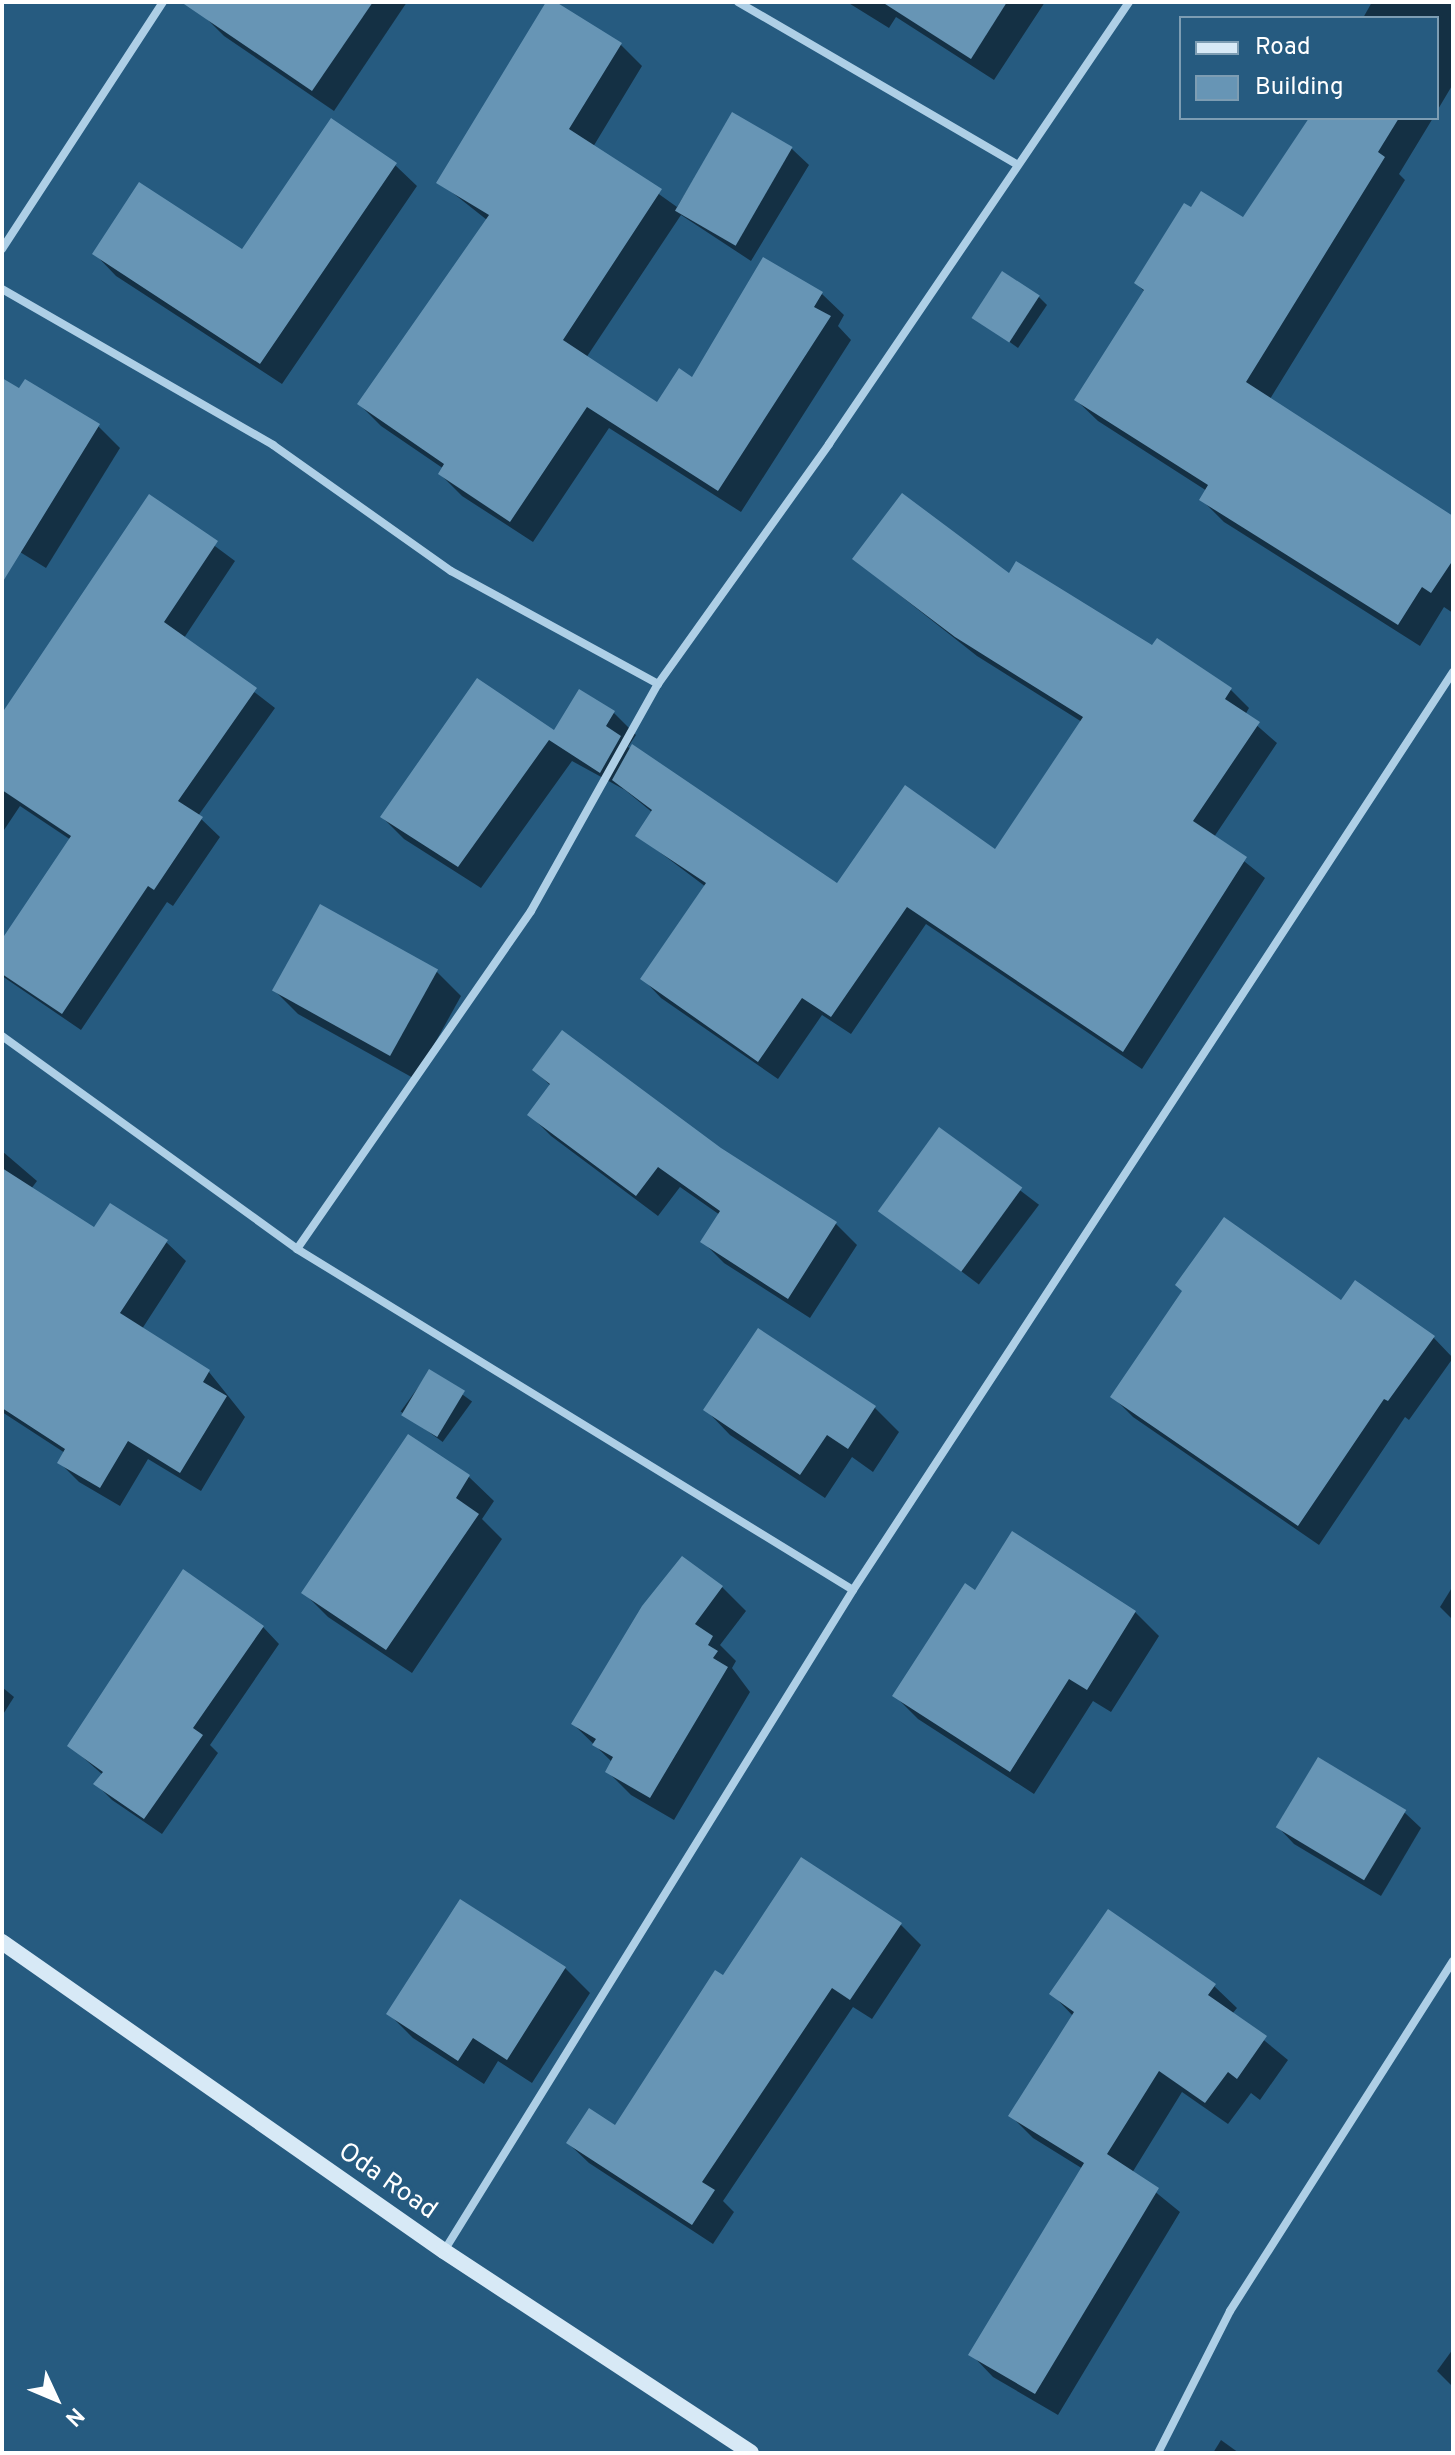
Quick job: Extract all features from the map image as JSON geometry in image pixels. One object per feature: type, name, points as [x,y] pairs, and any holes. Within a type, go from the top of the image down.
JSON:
[{"type":"street","points":[[2,249],[163,2]]},
{"type":"street","points":[[738,2],[1015,163]]},
{"type":"street","points":[[297,1249],[531,911],[658,684],[838,431],[1015,163],[1113,31],[1129,2]]},
{"type":"street","points":[[2,289],[273,445],[451,571],[658,684]]},
{"type":"street","points":[[444,2251],[853,1590],[1453,672]]},
{"type":"street","points":[[2,1036],[297,1249],[853,1590]]},
{"type":"street","name":"Oda Road","points":[[2,1942],[444,2251],[751,2453]]},
{"type":"street","points":[[1158,2453],[1230,2311],[1453,1961]]},
{"type":"building","points":[[181,2],[373,2],[312,91]]},
{"type":"building","points":[[546,2],[556,2],[622,43],[569,129],[662,189],[563,340],[657,402],[679,368],[692,377],[763,257],[823,292],[814,307],[831,316],[718,491],[587,407],[510,522],[438,474],[444,464],[357,404],[489,215],[436,183]]},
{"type":"building","points":[[882,2],[1007,2],[971,59]]},
{"type":"building","points":[[732,112],[793,147],[736,246],[675,211]]},
{"type":"building","points":[[331,118],[397,163],[260,364],[92,254],[139,182],[242,249]]},
{"type":"building","points":[[1308,120],[1398,120],[1378,152],[1385,157],[1246,382],[1453,516],[1453,560],[1431,593],[1422,587],[1398,625],[1199,500],[1208,485],[1074,400],[1144,290],[1134,283],[1184,203],[1191,207],[1201,191],[1243,217]]},
{"type":"building","points":[[1002,271],[1040,296],[1009,342],[972,318]]},
{"type":"building","points":[[2,378],[19,388],[25,379],[100,424],[2,583]]},
{"type":"building","points":[[902,493],[1009,573],[1016,561],[1152,645],[1157,638],[1232,688],[1225,699],[1260,722],[1193,821],[1247,857],[1123,1052],[907,907],[831,1017],[802,998],[758,1062],[640,979],[706,883],[635,836],[652,810],[612,780],[632,744],[837,883],[905,785],[995,849],[1083,717],[955,637],[852,559]]},
{"type":"building","points":[[149,494],[218,541],[164,622],[257,688],[178,801],[203,817],[154,890],[148,886],[62,1014],[2,974],[2,939],[71,836],[2,790],[2,713]]},
{"type":"building","points":[[477,678],[554,730],[579,689],[615,711],[606,726],[621,736],[600,773],[549,740],[458,867],[380,817]]},
{"type":"building","points":[[320,904],[438,969],[390,1056],[272,991]]},
{"type":"building","points":[[562,1030],[721,1148],[837,1222],[788,1299],[700,1242],[720,1211],[658,1167],[636,1196],[527,1115],[550,1084],[532,1070]]},
{"type":"building","points":[[939,1127],[1022,1188],[961,1272],[878,1211]]},
{"type":"building","points":[[2,1168],[94,1227],[110,1203],[168,1240],[120,1313],[210,1370],[203,1382],[227,1396],[180,1473],[128,1441],[100,1488],[57,1463],[65,1449],[2,1408]]},
{"type":"building","points":[[1224,1217],[1341,1300],[1355,1280],[1435,1336],[1388,1401],[1384,1399],[1298,1526],[1110,1397],[1182,1291],[1175,1285]]},
{"type":"building","points":[[758,1328],[876,1406],[848,1449],[827,1435],[800,1475],[703,1410]]},
{"type":"building","points":[[429,1369],[465,1391],[437,1437],[401,1415]]},
{"type":"building","points":[[408,1434],[470,1475],[456,1498],[479,1514],[386,1650],[301,1593]]},
{"type":"building","points":[[1012,1531],[1136,1611],[1087,1690],[1069,1679],[1010,1772],[892,1696],[965,1583],[975,1590]]},
{"type":"building","points":[[682,1556],[723,1586],[695,1624],[713,1636],[708,1645],[718,1651],[713,1658],[728,1667],[650,1798],[605,1772],[613,1757],[592,1745],[596,1739],[571,1724],[642,1606]]},
{"type":"building","points":[[183,1569],[264,1626],[193,1728],[203,1735],[144,1819],[93,1784],[103,1772],[67,1746]]},
{"type":"building","points":[[1318,1757],[1406,1810],[1364,1880],[1276,1827]]},
{"type":"building","points":[[801,1857],[902,1923],[850,2000],[832,1988],[702,2182],[715,2190],[692,2225],[566,2143],[589,2108],[615,2125],[715,1970],[723,1975]]},
{"type":"building","points":[[460,1899],[566,1967],[507,2060],[473,2038],[458,2061],[386,2014]]},
{"type":"building","points":[[1108,1909],[1216,1984],[1208,1995],[1267,2036],[1237,2079],[1228,2072],[1205,2103],[1159,2071],[1107,2154],[1159,2188],[1035,2394],[968,2355],[1084,2163],[1008,2116],[1074,2012],[1049,1994]]}]
